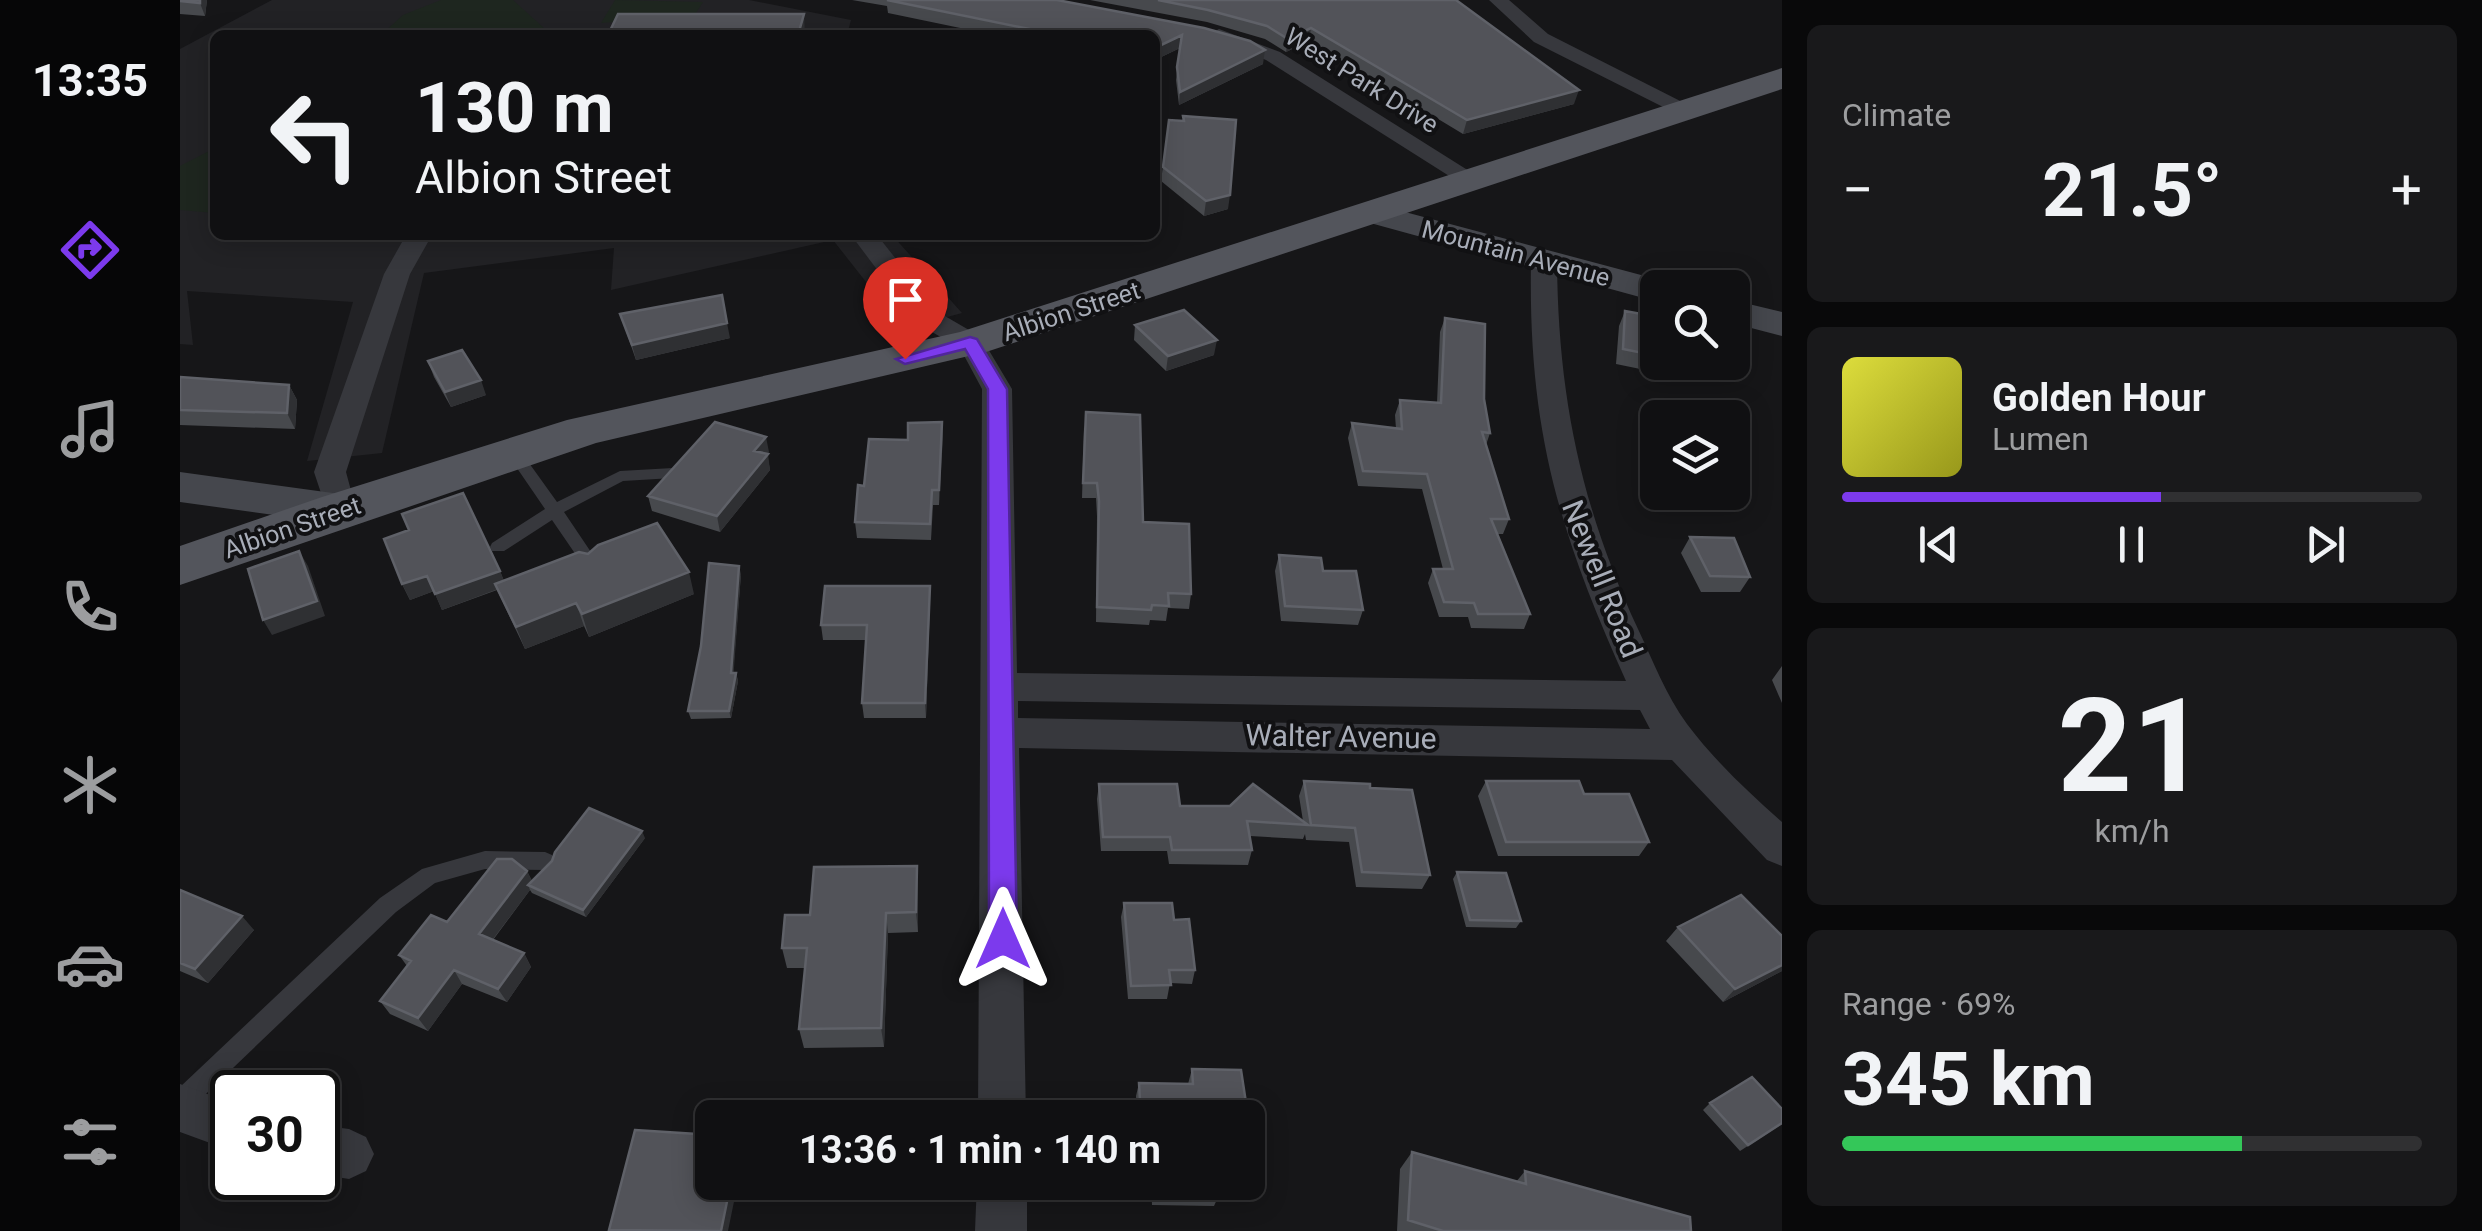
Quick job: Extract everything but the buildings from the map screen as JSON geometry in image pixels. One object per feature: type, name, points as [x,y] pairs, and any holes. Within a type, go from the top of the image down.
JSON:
[{"type":"main road","name":"Albion Street","points":[[180,566],[514,452],[614,422],[970,342],[1375,214],[1782,78]]},
{"type":"main road","name":"Mountain Avenue","points":[[1375,214],[1640,286]]},
{"type":"main road","points":[[1750,316],[1782,324]]},
{"type":"main road","points":[[180,487],[340,510]]},
{"type":"street","points":[[1498,0],[1541,38],[1689,111]]},
{"type":"street","name":"West Park Drive","points":[[1206,32],[1265,51],[1473,181]]},
{"type":"street","points":[[340,510],[330,472],[390,293],[416,240]]},
{"type":"street","points":[[868,240],[928,318],[970,342],[994,378],[998,393],[1002,1100]]},
{"type":"street","name":"Newell Road","points":[[1544,261],[1542,326],[1546,381],[1565,486],[1580,538],[1651,696],[1682,745],[1782,848]]},
{"type":"street","name":"Walter Avenue","points":[[1001,687],[1651,696]]},
{"type":"street","name":"Walter Avenue","points":[[1001,733],[1682,745]]},
{"type":"street","points":[[180,1106],[210,1118]]},
{"type":"street","points":[[1001,1231],[1002,1200]]},
{"type":"lane","points":[[514,452],[593,567]]},
{"type":"lane","points":[[498,546],[578,496],[620,476],[673,473]]},
{"type":"lane","points":[[180,1106],[388,906],[429,875],[485,860],[544,860]]},
{"type":"shaded area","points":[[272,0],[749,0],[851,20],[848,30],[216,30]]},
{"type":"shaded area","points":[[441,0],[513,0],[545,29],[386,30],[403,15]]},
{"type":"shaded area","points":[[615,0],[703,2],[694,16],[601,23]]},
{"type":"shaded area","points":[[210,33],[210,240],[833,240],[611,290],[614,248],[424,273],[382,453],[307,461],[353,302],[187,291],[193,345],[180,344],[180,49]]},
{"type":"shaded area","points":[[210,151],[210,213],[180,210],[180,166]]},
{"type":"shaded area","points":[[833,240],[896,240],[962,313],[903,329]]},
{"type":"route","points":[[905,359],[970,342],[997,389],[1003,939]]}]
